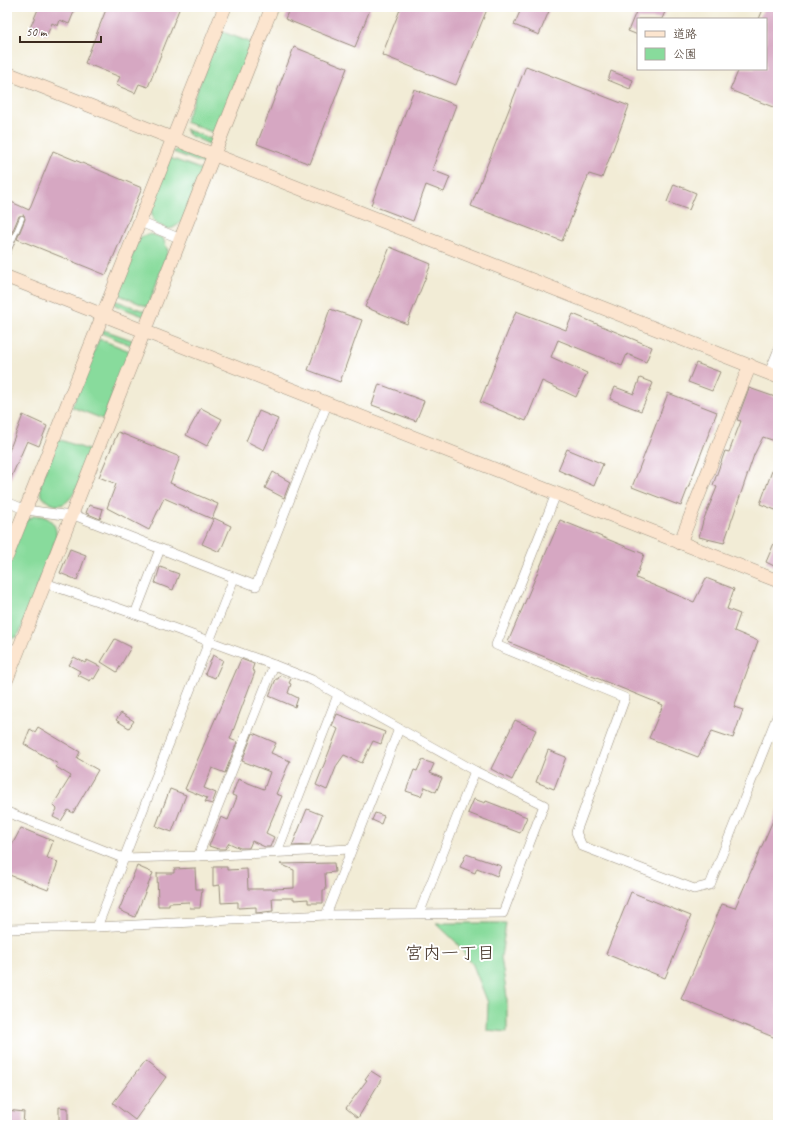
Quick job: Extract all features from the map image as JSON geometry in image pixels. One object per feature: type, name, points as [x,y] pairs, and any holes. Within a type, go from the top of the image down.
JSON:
[{"type":"street","points":[[7,556],[225,7]]},
{"type":"street","points":[[7,679],[12,649],[45,583],[272,7]]},
{"type":"street","points":[[7,73],[774,375],[778,351]]},
{"type":"street","points":[[140,222],[181,239]]},
{"type":"street","points":[[7,277],[778,581]]},
{"type":"street","points":[[680,543],[750,365]]},
{"type":"street","points":[[7,502],[26,510],[71,515],[256,586],[327,404]]},
{"type":"street","points":[[556,494],[496,645],[625,698],[576,832],[582,846],[694,889],[710,885],[778,714]]},
{"type":"street","points":[[135,614],[160,550]]},
{"type":"street","points":[[98,927],[123,858],[234,578]]},
{"type":"street","points":[[7,929],[98,927],[326,915],[503,913],[544,805],[475,771],[312,680],[210,640],[45,583]]},
{"type":"street","points":[[198,856],[274,664]]},
{"type":"street","points":[[277,852],[338,695]]},
{"type":"street","points":[[326,915],[399,728]]},
{"type":"street","points":[[419,914],[475,771]]},
{"type":"street","points":[[7,812],[123,858],[351,849]]},
{"type":"lane","points":[[7,254],[22,218]]},
{"type":"green space","points":[[220,31],[252,43],[217,134],[185,122]]},
{"type":"green space","points":[[185,129],[214,140],[209,144],[189,135]]},
{"type":"green space","points":[[178,149],[199,156],[204,164],[173,152]]},
{"type":"green space","points":[[170,158],[203,170],[183,221],[173,228],[167,229],[157,224],[153,220],[151,208]]},
{"type":"green space","points":[[151,234],[163,238],[168,251],[148,307],[117,294],[138,240]]},
{"type":"green space","points":[[114,300],[147,312],[143,316],[115,305]]},
{"type":"green space","points":[[104,330],[132,340],[133,346],[101,333]]},
{"type":"green space","points":[[99,339],[130,351],[103,419],[72,407]]},
{"type":"green space","points":[[58,439],[91,451],[77,488],[66,503],[58,505],[50,503],[43,498],[40,485]]},
{"type":"green space","points":[[34,516],[48,518],[54,524],[56,538],[20,632],[16,637],[7,640],[7,568],[23,525],[28,519]]},
{"type":"green space","points":[[436,923],[506,923],[501,957],[507,997],[507,1032],[487,1030],[488,1003],[473,965],[456,942]]},
{"type":"building","points":[[39,7],[76,7],[69,24],[60,20],[58,26],[52,23],[47,35],[30,28]]},
{"type":"building","points":[[107,7],[180,7],[148,87],[139,84],[135,93],[116,85],[120,77],[85,63]]},
{"type":"building","points":[[290,7],[371,7],[355,47],[285,19]]},
{"type":"building","points":[[401,7],[488,7],[456,85],[382,55]]},
{"type":"building","points":[[522,7],[539,7],[549,11],[539,35],[514,25]]},
{"type":"building","points":[[638,7],[667,7],[662,18],[637,18],[637,35],[628,31]]},
{"type":"building","points":[[764,7],[778,7],[778,109],[730,90],[739,70],[767,70],[767,18],[759,18]]},
{"type":"building","points":[[294,47],[347,68],[310,164],[257,144]]},
{"type":"building","points":[[526,66],[629,106],[602,178],[589,174],[562,241],[471,206]]},
{"type":"building","points":[[611,71],[633,80],[630,89],[608,80]]},
{"type":"building","points":[[414,89],[456,105],[432,170],[450,177],[444,192],[426,185],[413,221],[371,205]]},
{"type":"building","points":[[53,151],[142,188],[106,275],[17,239],[25,219],[24,215],[19,216],[10,237],[7,235],[7,200],[29,210]]},
{"type":"building","points":[[674,184],[696,193],[689,210],[667,202]]},
{"type":"building","points":[[390,247],[431,264],[407,324],[365,307]]},
{"type":"building","points":[[330,309],[362,320],[340,382],[308,370]]},
{"type":"building","points":[[516,311],[566,330],[573,314],[652,347],[646,362],[627,354],[622,366],[558,340],[551,357],[587,373],[576,397],[542,381],[526,421],[480,402]]},
{"type":"building","points":[[696,363],[720,372],[712,391],[688,382]]},
{"type":"building","points":[[640,378],[653,383],[641,411],[610,399],[615,387],[634,394]]},
{"type":"building","points":[[379,384],[424,401],[416,421],[372,405]]},
{"type":"building","points":[[749,388],[778,398],[778,442],[763,437],[754,455],[724,543],[699,537],[703,521],[717,487],[713,485],[725,451],[729,452],[741,421],[737,420]]},
{"type":"building","points":[[668,393],[717,412],[681,506],[632,487]]},
{"type":"building","points":[[201,408],[222,419],[207,446],[186,435]]},
{"type":"building","points":[[259,411],[278,419],[264,450],[246,441]]},
{"type":"building","points":[[23,415],[47,426],[39,446],[27,441],[7,487],[7,456]]},
{"type":"building","points":[[118,432],[180,457],[170,483],[218,504],[212,519],[164,498],[149,530],[107,508],[116,484],[99,477]]},
{"type":"building","points":[[567,449],[603,464],[594,486],[558,470]]},
{"type":"building","points":[[776,460],[778,460],[778,511],[760,504]]},
{"type":"building","points":[[273,472],[290,482],[284,498],[265,488]]},
{"type":"building","points":[[89,505],[103,509],[100,519],[86,513]]},
{"type":"building","points":[[214,518],[231,526],[220,552],[202,544]]},
{"type":"building","points":[[560,520],[644,554],[636,578],[694,602],[706,578],[734,589],[727,609],[740,614],[734,631],[758,641],[734,707],[743,710],[733,738],[712,731],[698,757],[649,738],[663,705],[508,642]]},
{"type":"building","points":[[778,534],[778,568],[766,562]]},
{"type":"building","points":[[70,549],[86,555],[77,580],[60,573]]},
{"type":"building","points":[[160,567],[179,574],[173,590],[155,583]]},
{"type":"building","points":[[115,639],[131,647],[117,672],[101,662]]},
{"type":"building","points":[[213,655],[223,660],[215,678],[205,674]]},
{"type":"building","points":[[74,657],[85,663],[87,660],[101,667],[94,679],[92,678],[90,681],[78,675],[80,671],[69,665]]},
{"type":"building","points":[[241,659],[254,664],[252,670],[255,672],[230,739],[237,742],[225,773],[212,768],[204,788],[216,793],[212,804],[205,802],[207,798],[185,789]]},
{"type":"building","points":[[280,675],[291,679],[288,693],[298,698],[295,707],[269,696],[276,679],[278,679]]},
{"type":"building","points":[[121,713],[134,721],[129,728],[116,720]]},
{"type":"building","points":[[337,714],[385,732],[381,744],[373,741],[362,763],[344,755],[337,765],[327,790],[316,785],[338,729],[332,726]]},
{"type":"building","points":[[515,720],[536,730],[512,780],[491,769]]},
{"type":"building","points":[[38,727],[80,752],[77,758],[98,770],[73,813],[68,810],[61,821],[53,817],[57,809],[53,805],[71,776],[56,767],[58,764],[24,744],[30,729],[35,732]]},
{"type":"building","points":[[253,733],[276,743],[271,753],[290,761],[276,794],[282,796],[266,833],[274,837],[270,847],[265,847],[252,841],[249,848],[240,848],[229,843],[225,849],[218,849],[209,846],[221,817],[228,820],[237,797],[232,795],[238,779],[264,789],[270,772],[242,761]]},
{"type":"building","points":[[548,750],[566,757],[554,789],[536,782]]},
{"type":"building","points":[[422,760],[434,764],[430,773],[442,778],[436,792],[425,787],[421,796],[406,791],[414,770],[417,771]]},
{"type":"building","points":[[170,789],[186,795],[172,832],[156,826]]},
{"type":"building","points":[[474,799],[485,803],[486,801],[527,817],[520,833],[468,813]]},
{"type":"building","points":[[307,809],[322,815],[310,845],[292,846]]},
{"type":"building","points":[[778,809],[778,1039],[681,999],[722,904],[735,908]]},
{"type":"building","points":[[375,813],[384,816],[381,824],[372,820]]},
{"type":"building","points":[[21,828],[53,841],[47,858],[58,862],[48,890],[7,874],[7,843],[12,845]]},
{"type":"building","points":[[466,854],[501,866],[497,876],[477,868],[475,873],[460,867]]},
{"type":"building","points":[[334,863],[335,872],[325,873],[326,890],[323,890],[323,903],[308,903],[308,899],[294,900],[294,898],[272,898],[273,911],[256,913],[256,907],[238,908],[238,902],[221,903],[220,885],[213,886],[213,867],[227,867],[227,870],[247,869],[248,889],[274,889],[294,888],[294,870],[280,864]]},
{"type":"building","points":[[137,866],[153,873],[135,917],[119,910]]},
{"type":"building","points":[[195,868],[196,889],[202,889],[200,908],[190,908],[189,902],[169,903],[169,906],[158,906],[157,873],[174,873],[174,869]]},
{"type":"building","points":[[631,892],[691,916],[665,978],[606,954]]},
{"type":"building","points":[[145,1061],[166,1077],[135,1120],[113,1103]]},
{"type":"building","points":[[371,1071],[382,1078],[358,1118],[346,1108],[367,1080],[365,1079]]},
{"type":"building","points":[[59,1107],[68,1108],[68,1125],[59,1125]]},
{"type":"building","points":[[7,1110],[24,1112],[23,1125],[7,1125]]},
{"type":"district","name":"宮内一丁目","points":[[450,953]]}]
